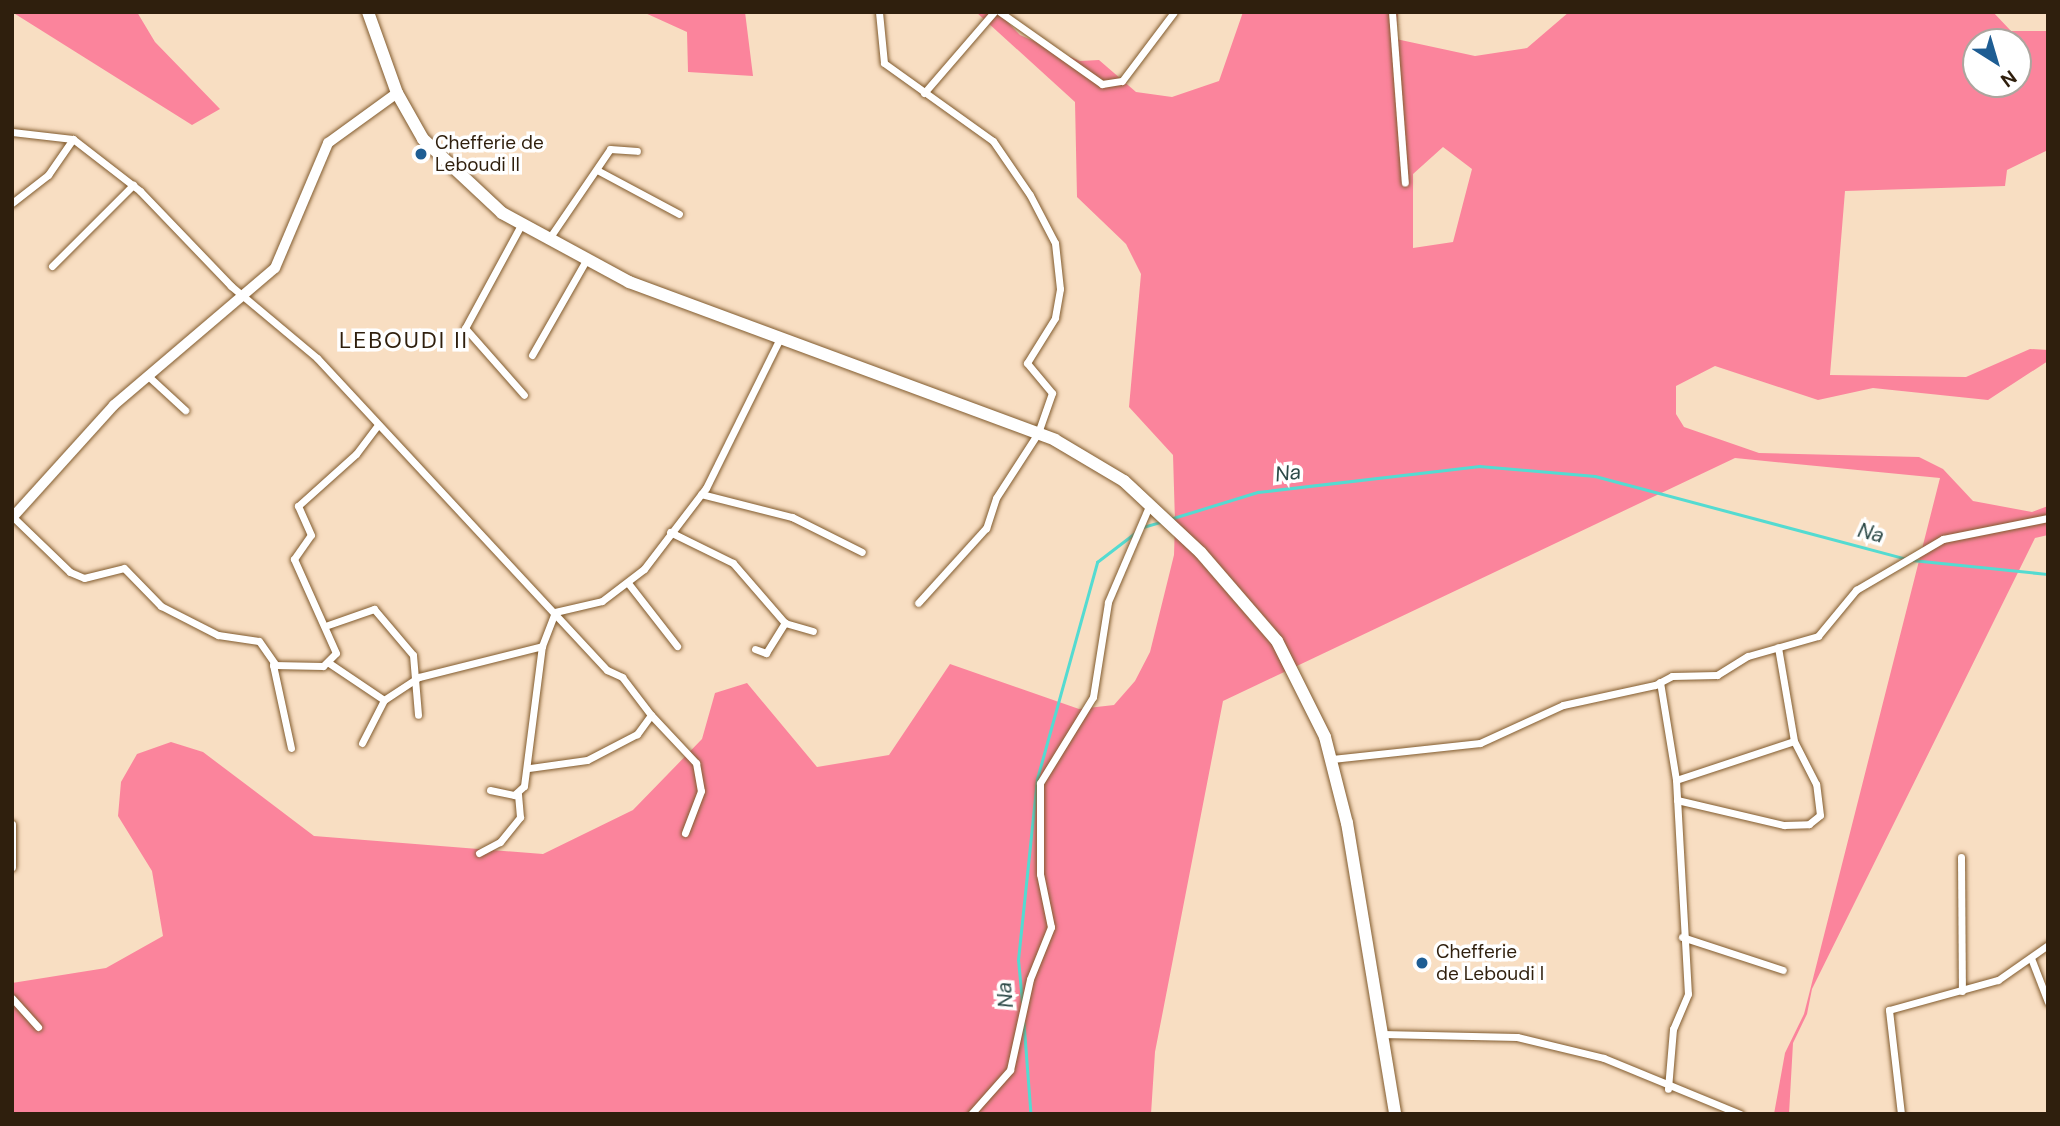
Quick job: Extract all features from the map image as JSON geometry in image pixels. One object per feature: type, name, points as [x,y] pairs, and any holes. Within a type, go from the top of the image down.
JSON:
[{"type":"main road","points":[[368,12],[397,93],[444,164],[521,225],[585,262],[780,338],[1038,433],[1098,464],[1150,504],[1277,641],[1332,759],[1395,1114]]},
{"type":"street","points":[[879,12],[880,57],[999,148],[1052,236],[1059,307],[1027,363],[1052,393],[1038,433],[996,498],[986,528],[918,603]]},
{"type":"street","points":[[924,93],[997,12],[1095,82],[1115,84],[1174,12]]},
{"type":"street","points":[[1392,12],[1405,183]]},
{"type":"street","points":[[291,748],[275,664],[259,641],[218,635],[161,606],[124,568],[84,578],[70,572],[12,517],[147,375],[246,297],[282,258],[328,143],[397,93]]},
{"type":"street","points":[[12,132],[73,139],[133,185],[246,297],[317,358],[607,670],[622,677],[651,715],[696,763],[701,791],[685,833]]},
{"type":"street","points":[[12,203],[48,176],[73,139]]},
{"type":"street","points":[[547,241],[615,146],[637,151]]},
{"type":"street","points":[[597,170],[679,214]]},
{"type":"street","points":[[52,266],[133,185]]},
{"type":"street","points":[[521,225],[464,328],[524,395]]},
{"type":"street","points":[[532,355],[585,262]]},
{"type":"street","points":[[555,612],[596,604],[628,583],[670,532],[701,494],[780,338]]},
{"type":"street","points":[[147,375],[185,410]]},
{"type":"street","points":[[329,663],[336,653],[328,625],[293,559],[311,535],[298,506],[356,454],[378,425]]},
{"type":"street","points":[[701,494],[792,517],[862,552]]},
{"type":"street","points":[[971,1114],[1010,1070],[1030,979],[1051,927],[1040,874],[1040,783],[1093,697],[1108,602],[1150,504]]},
{"type":"street","points":[[1332,759],[1480,743],[1563,705],[1660,682],[1672,676],[1712,677],[1778,647],[1818,636],[1856,590],[1943,538],[2048,517]]},
{"type":"street","points":[[670,532],[733,563],[785,624],[813,631]]},
{"type":"street","points":[[628,583],[677,646]]},
{"type":"street","points":[[328,625],[374,609],[413,656],[419,677],[418,715]]},
{"type":"street","points":[[479,853],[500,842],[520,817],[518,794],[529,768],[542,646],[555,612]]},
{"type":"street","points":[[755,649],[766,653],[785,624]]},
{"type":"street","points":[[362,743],[384,699],[419,677],[542,646]]},
{"type":"street","points":[[1677,800],[1784,825],[1809,824],[1821,810],[1813,775],[1794,741],[1778,647]]},
{"type":"street","points":[[275,664],[329,663],[384,699]]},
{"type":"street","points":[[1660,682],[1676,780],[1682,937],[1688,994],[1672,1029],[1668,1088]]},
{"type":"street","points":[[529,768],[587,760],[636,734],[651,715]]},
{"type":"street","points":[[1676,780],[1794,741]]},
{"type":"street","points":[[490,790],[518,794]]},
{"type":"street","points":[[12,824],[12,867]]},
{"type":"street","points":[[1961,857],[1962,991]]},
{"type":"street","points":[[1682,937],[1752,955],[1783,970]]},
{"type":"street","points":[[1901,1114],[1887,1013],[1998,980],[2048,945]]},
{"type":"street","points":[[2031,958],[2048,1002]]},
{"type":"street","points":[[12,998],[38,1027]]},
{"type":"street","points":[[1382,1034],[1517,1037],[1604,1058],[1668,1088],[1740,1114]]},
{"type":"shaded area","points":[[12,12],[137,12],[155,42],[220,109],[192,125]]},
{"type":"shaded area","points":[[643,12],[745,12],[753,76],[688,72],[687,32]]},
{"type":"shaded area","points":[[976,12],[998,12],[1020,35],[1080,61],[1099,60],[1136,92],[1172,97],[1219,81],[1243,12],[1398,12],[1396,39],[1475,56],[1527,48],[1569,12],[1993,12],[2008,28],[1962,28],[1962,98],[2032,98],[2032,31],[2048,31],[2048,150],[2007,170],[2005,186],[1845,191],[1830,375],[1966,377],[2030,349],[2048,350],[2048,361],[1988,400],[1873,388],[1818,400],[1715,366],[1676,386],[1676,414],[1684,427],[1759,453],[1919,457],[1943,469],[1973,501],[2032,512],[2048,506],[2048,535],[2035,538],[1812,989],[1807,1014],[1793,1043],[1789,1114],[1774,1114],[1785,1053],[1804,1014],[1940,478],[1735,458],[1223,701],[1155,1052],[1151,1114],[12,1114],[12,983],[106,968],[163,936],[152,871],[118,816],[121,782],[137,754],[171,742],[203,752],[314,836],[543,854],[633,810],[702,739],[715,693],[747,683],[817,767],[889,755],[950,664],[1079,709],[1114,705],[1135,681],[1150,652],[1174,555],[1173,455],[1129,407],[1141,274],[1126,244],[1077,197],[1075,102]],"holes":[[[1443,147],[1472,169],[1453,242],[1413,248],[1413,174]]]},
{"type":"waterway","name":"Na","points":[[1170,519],[1258,492],[1479,466],[1595,476],[1906,559]]},
{"type":"waterway","name":"Na","points":[[1143,527],[1160,522]]},
{"type":"waterway","name":"Na","points":[[1022,1002],[1018,960],[1037,779],[1097,562],[1135,533]]},
{"type":"waterway","name":"Na","points":[[1912,560],[2048,574]]},
{"type":"waterway","name":"Na","points":[[1024,1023],[1031,1114]]},
{"type":"place","name":"Chefferie de Leboudi II","points":[[421,154]]},
{"type":"place","name":"Chefferie de Leboudi I","points":[[1422,963]]},
{"type":"district","name":"LEBOUDI II","points":[[404,340]]}]
